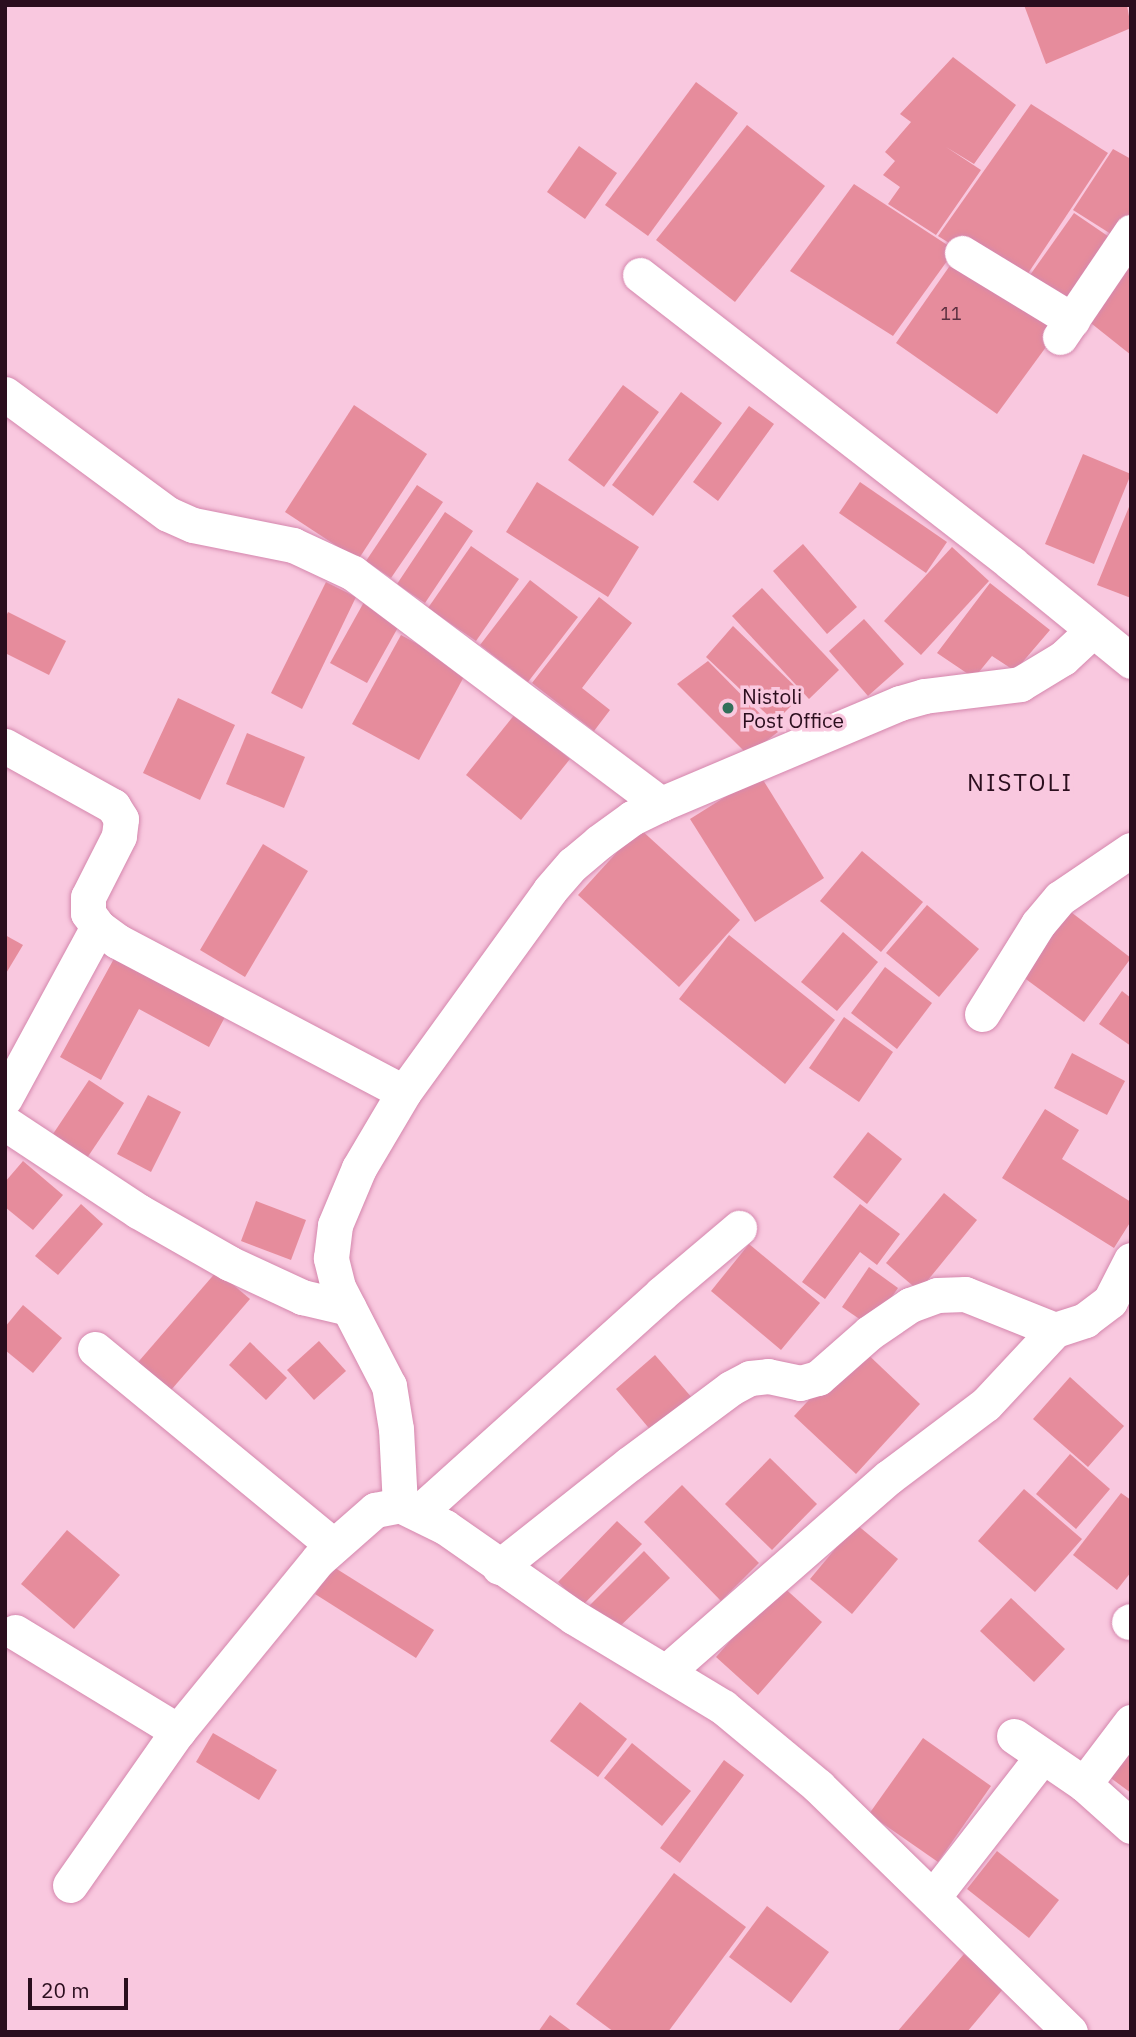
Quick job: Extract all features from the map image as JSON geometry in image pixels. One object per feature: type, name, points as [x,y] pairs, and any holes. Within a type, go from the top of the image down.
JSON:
[{"type":"street","points":[[962,253],[1066,329],[1131,232]]},
{"type":"street","points":[[640,275],[1011,563],[1131,661]]},
{"type":"street","points":[[5,394],[168,514],[193,525],[293,545],[353,573],[661,804]]},
{"type":"street","points":[[409,1509],[389,1386],[338,1287],[331,1258],[335,1225],[359,1168],[404,1092],[573,864],[632,818],[900,703],[923,696],[1020,684],[1063,658],[1092,631]]},
{"type":"street","points":[[5,746],[113,806],[121,819],[119,836],[88,897],[88,914],[98,927],[117,941],[404,1092]]},
{"type":"street","points":[[982,1014],[1038,924],[1060,898],[1131,850]]},
{"type":"street","points":[[5,1098],[98,927]]},
{"type":"street","points":[[5,1123],[138,1211],[229,1263],[302,1297],[349,1308]]},
{"type":"street","points":[[409,1509],[739,1228]]},
{"type":"street","points":[[666,1672],[888,1477],[986,1404],[1055,1330],[1120,1307],[1131,1260]]},
{"type":"street","points":[[499,1567],[731,1388],[750,1378],[768,1376],[800,1383],[818,1378],[869,1333],[910,1305],[937,1295],[965,1294],[1055,1330]]},
{"type":"street","points":[[95,1349],[333,1545]]},
{"type":"street","points":[[70,1885],[178,1731],[257,1632],[333,1545],[376,1510],[409,1509],[445,1527],[499,1567],[584,1623],[723,1707],[765,1740],[818,1786],[1070,2032]]},
{"type":"street","points":[[15,1632],[178,1731]]},
{"type":"street","points":[[1084,1784],[1131,1722]]},
{"type":"street","points":[[1014,1736],[1084,1784],[1131,1826]]},
{"type":"street","points":[[933,1897],[1042,1757]]},
{"type":"building","points":[[1024,5],[1127,5],[1131,28],[1046,64]]},
{"type":"building","points":[[953,57],[1016,105],[974,164],[946,147],[981,170],[936,235],[888,204],[900,187],[883,175],[895,161],[885,152],[911,122],[900,114]]},
{"type":"building","points":[[696,82],[738,113],[648,236],[605,205]]},
{"type":"building","points":[[1031,104],[1108,153],[1019,287],[938,236]]},
{"type":"building","points":[[747,125],[825,186],[735,302],[656,240]]},
{"type":"building","points":[[579,146],[617,173],[585,219],[547,192]]},
{"type":"building","points":[[1113,149],[1131,159],[1131,228],[1122,241],[1073,210]]},
{"type":"building","points":[[854,184],[955,250],[893,336],[790,271]]},
{"type":"building","points":[[1074,213],[1118,243],[1070,315],[1023,285]]},
{"type":"building","points":[[958,254],[1065,321],[997,414],[896,343]]},
{"type":"building","points":[[1131,264],[1131,355],[1087,320]]},
{"type":"building","points":[[623,385],[659,412],[604,487],[568,460]]},
{"type":"building","points":[[681,392],[722,423],[653,516],[612,485]]},
{"type":"building","points":[[354,405],[427,454],[358,560],[285,512]]},
{"type":"building","points":[[749,406],[774,424],[718,501],[693,482]]},
{"type":"building","points":[[1083,454],[1131,474],[1094,564],[1045,544]]},
{"type":"building","points":[[537,482],[639,547],[608,597],[506,532]]},
{"type":"building","points":[[860,482],[947,542],[926,573],[839,513]]},
{"type":"building","points":[[417,485],[443,502],[391,578],[366,561]]},
{"type":"building","points":[[1131,502],[1131,598],[1097,585]]},
{"type":"building","points":[[445,512],[473,531],[425,603],[397,584]]},
{"type":"building","points":[[803,544],[857,607],[827,634],[773,571]]},
{"type":"building","points":[[471,546],[519,579],[476,641],[428,608]]},
{"type":"building","points":[[952,547],[989,581],[921,655],[884,621]]},
{"type":"building","points":[[530,580],[578,617],[528,682],[480,645]]},
{"type":"building","points":[[326,582],[356,597],[302,709],[271,693]]},
{"type":"building","points":[[990,583],[1050,630],[1015,671],[992,656],[974,678],[937,653]]},
{"type":"building","points":[[762,588],[839,670],[809,699],[732,616]]},
{"type":"building","points":[[599,597],[632,623],[582,688],[610,710],[594,731],[532,683]]},
{"type":"building","points":[[364,602],[401,622],[367,683],[330,663]]},
{"type":"building","points":[[8,612],[66,641],[49,675],[5,653],[5,619]]},
{"type":"building","points":[[864,619],[904,664],[868,696],[829,651]]},
{"type":"building","points":[[733,626],[803,694],[775,722],[706,657]]},
{"type":"building","points":[[401,635],[467,671],[419,760],[352,724]]},
{"type":"building","name":"Nistoli Post Office","points":[[708,661],[778,732],[748,755],[677,684]]},
{"type":"building","points":[[178,698],[235,725],[200,800],[143,773]]},
{"type":"building","points":[[515,714],[570,759],[521,820],[466,775]]},
{"type":"building","points":[[247,733],[305,757],[284,808],[226,784]]},
{"type":"building","points":[[760,775],[824,878],[755,922],[690,819]]},
{"type":"building","points":[[639,828],[740,920],[679,987],[578,895]]},
{"type":"building","points":[[263,844],[308,871],[245,977],[200,950]]},
{"type":"building","points":[[862,851],[923,902],[881,952],[820,901]]},
{"type":"building","points":[[927,905],[979,949],[939,997],[886,953]]},
{"type":"building","points":[[1067,909],[1131,958],[1084,1022],[1019,974]]},
{"type":"building","points":[[843,932],[878,962],[837,1011],[801,982]]},
{"type":"building","points":[[5,935],[23,945],[5,975]]},
{"type":"building","points":[[729,935],[835,1020],[785,1084],[679,999]]},
{"type":"building","points":[[116,955],[226,1015],[209,1047],[139,1009],[101,1080],[60,1057]]},
{"type":"building","points":[[885,967],[932,1003],[897,1049],[851,1013]]},
{"type":"building","points":[[1122,991],[1131,998],[1131,1046],[1099,1024]]},
{"type":"building","points":[[844,1017],[893,1052],[859,1102],[809,1068]]},
{"type":"building","points":[[1072,1053],[1125,1081],[1107,1115],[1054,1088]]},
{"type":"building","points":[[89,1080],[124,1103],[87,1158],[53,1134]]},
{"type":"building","points":[[148,1095],[181,1112],[151,1172],[117,1154]]},
{"type":"building","points":[[1045,1109],[1079,1130],[1062,1159],[1131,1202],[1131,1221],[1114,1248],[1002,1178]]},
{"type":"building","points":[[868,1132],[902,1159],[867,1204],[833,1177]]},
{"type":"building","points":[[23,1161],[63,1195],[33,1230],[5,1207],[5,1182]]},
{"type":"building","points":[[944,1193],[977,1220],[919,1291],[886,1263]]},
{"type":"building","points":[[256,1201],[306,1220],[291,1260],[241,1241]]},
{"type":"building","points":[[81,1204],[103,1224],[58,1275],[35,1256]]},
{"type":"building","points":[[860,1204],[900,1234],[877,1265],[860,1252],[825,1299],[802,1282]]},
{"type":"building","points":[[749,1244],[820,1303],[781,1350],[711,1291]]},
{"type":"building","points":[[869,1267],[898,1288],[871,1327],[842,1307]]},
{"type":"building","points":[[217,1271],[250,1299],[165,1397],[133,1368]]},
{"type":"building","points":[[23,1305],[62,1338],[33,1373],[5,1350],[5,1327]]},
{"type":"building","points":[[319,1341],[346,1371],[314,1400],[287,1370]]},
{"type":"building","points":[[250,1342],[287,1378],[266,1400],[229,1365]]},
{"type":"building","points":[[859,1346],[920,1404],[856,1474],[794,1416]]},
{"type":"building","points":[[655,1355],[693,1399],[653,1433],[616,1389]]},
{"type":"building","points":[[1070,1377],[1124,1426],[1088,1467],[1033,1419]]},
{"type":"building","points":[[1070,1454],[1110,1489],[1076,1529],[1036,1494]]},
{"type":"building","points":[[770,1458],[817,1504],[772,1550],[725,1504]]},
{"type":"building","points":[[682,1485],[759,1563],[721,1601],[644,1522]]},
{"type":"building","points":[[1024,1489],[1082,1539],[1035,1592],[978,1541]]},
{"type":"building","points":[[1121,1493],[1131,1500],[1131,1572],[1117,1590],[1073,1555]]},
{"type":"building","points":[[617,1521],[642,1544],[582,1606],[558,1582]]},
{"type":"building","points":[[856,1524],[898,1559],[852,1614],[810,1579]]},
{"type":"building","points":[[67,1530],[120,1575],[74,1629],[21,1584]]},
{"type":"building","points":[[644,1551],[670,1578],[614,1632],[589,1606]]},
{"type":"building","points":[[332,1566],[434,1630],[416,1658],[315,1594]]},
{"type":"building","points":[[780,1584],[822,1622],[758,1695],[716,1657]]},
{"type":"building","points":[[1011,1598],[1065,1649],[1034,1682],[980,1631]]},
{"type":"building","points":[[580,1702],[627,1739],[598,1777],[550,1741]]},
{"type":"building","points":[[213,1733],[277,1770],[259,1800],[196,1762]]},
{"type":"building","points":[[923,1738],[991,1786],[938,1862],[869,1814]]},
{"type":"building","points":[[632,1743],[691,1791],[662,1826],[604,1778]]},
{"type":"building","points":[[1131,1746],[1131,1793],[1108,1776]]},
{"type":"building","points":[[724,1760],[744,1775],[680,1863],[660,1848]]},
{"type":"building","points":[[997,1851],[1059,1900],[1029,1938],[967,1889]]},
{"type":"building","points":[[674,1873],[746,1927],[668,2032],[614,2032],[576,2004]]},
{"type":"building","points":[[767,1906],[829,1952],[791,2003],[729,1957]]},
{"type":"building","points":[[964,1954],[1004,1988],[967,2032],[897,2032]]},
{"type":"building","points":[[550,2015],[573,2032],[538,2032]]},
{"type":"place","name":"Nistoli Post Office","points":[[728,708]]},
{"type":"district","name":"NISTOLI","points":[[1020,783]]}]
